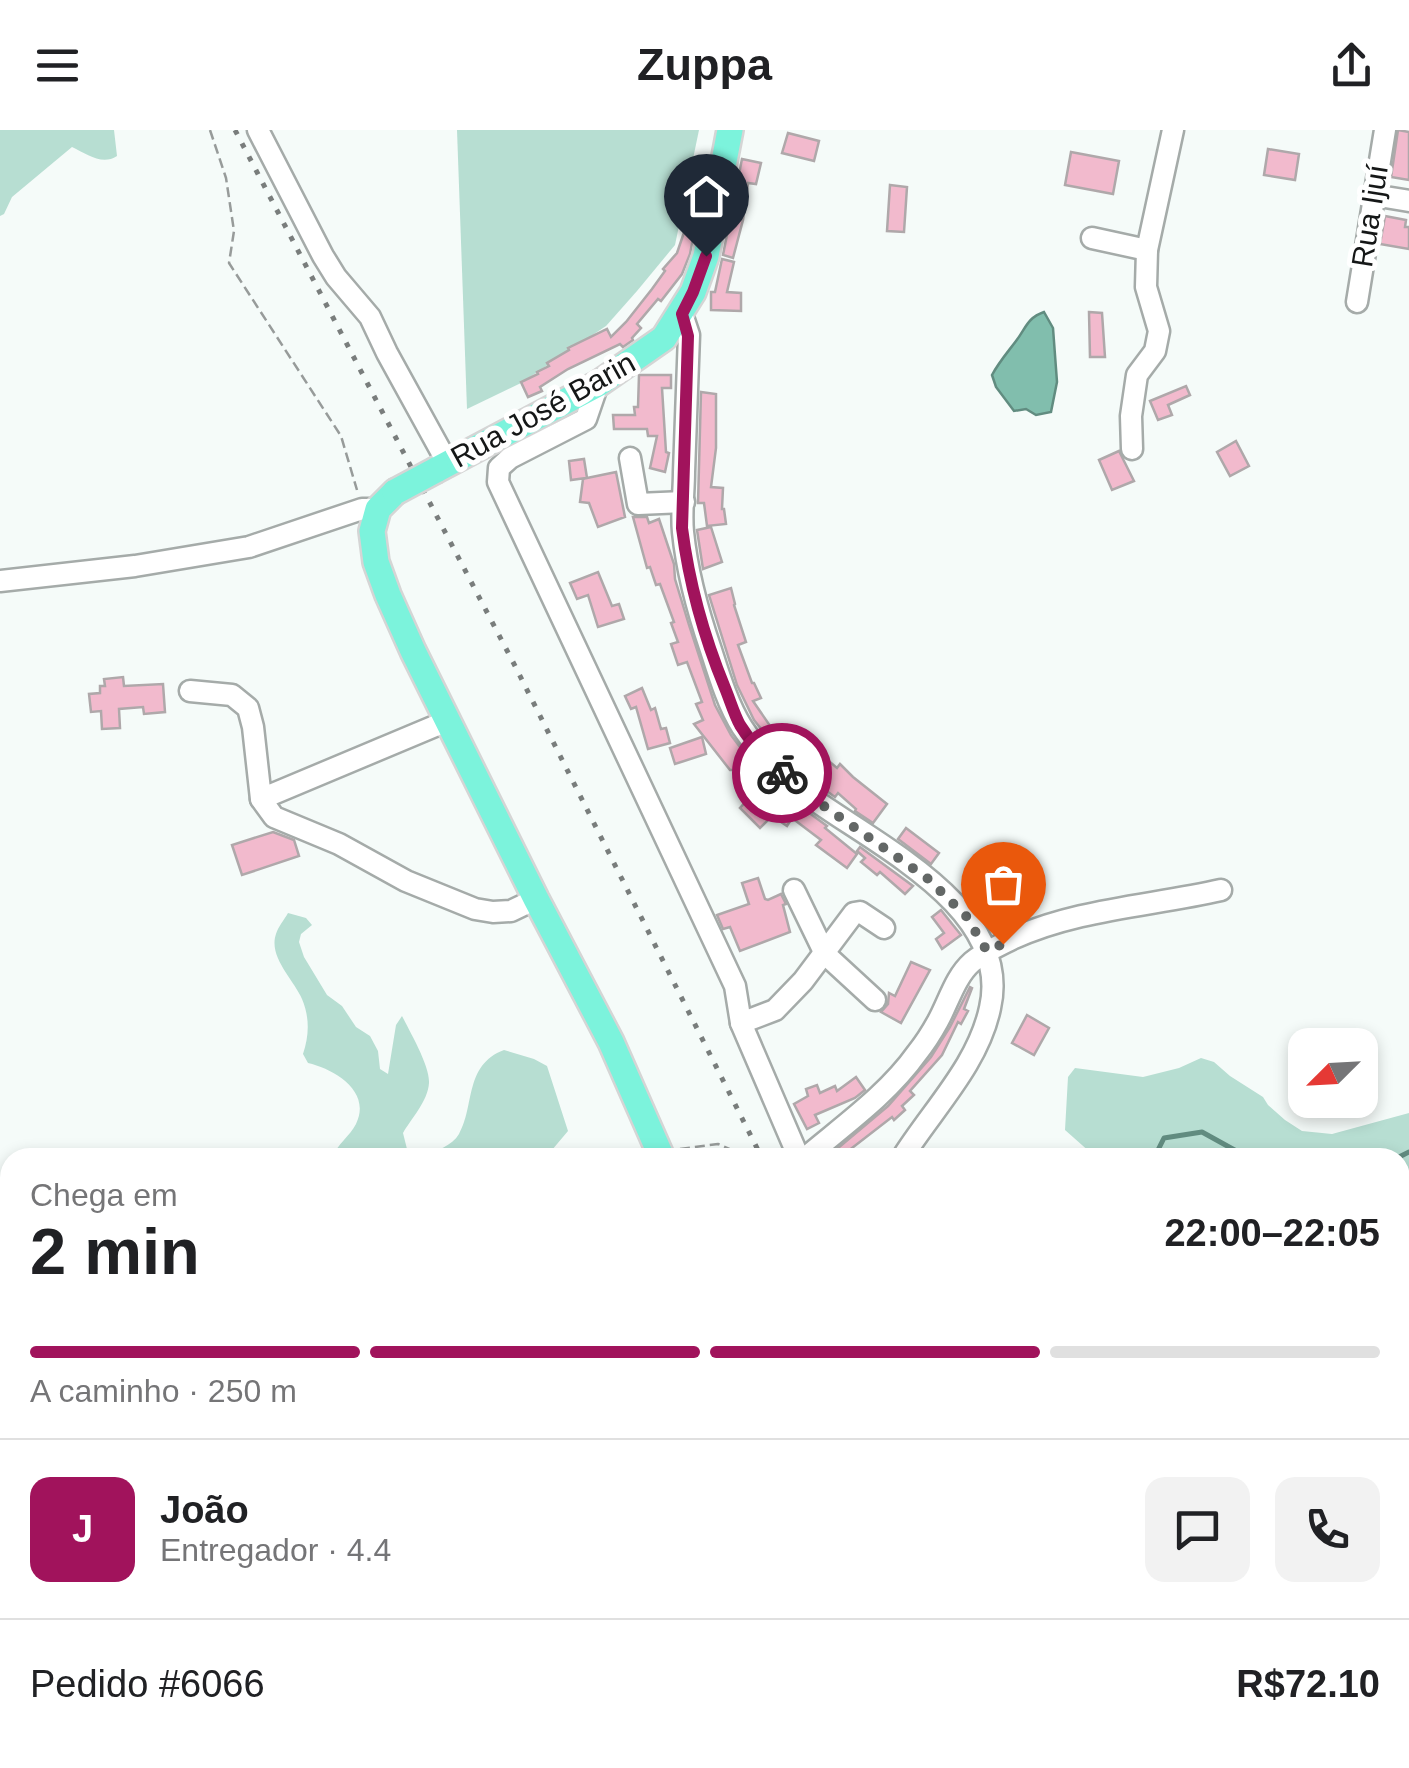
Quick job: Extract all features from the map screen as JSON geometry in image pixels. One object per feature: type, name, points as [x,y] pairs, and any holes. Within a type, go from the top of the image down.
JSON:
[{"type":"main road","name":"Rua José Barin","points":[[378,503],[598,384],[664,338],[682,314],[706,256],[730,130]]},
{"type":"main road","points":[[378,503],[372,531],[376,562],[413,650],[536,899],[612,1042],[658,1148]]},
{"type":"street","points":[[258,130],[324,256],[370,317],[442,467]]},
{"type":"street","name":"Rua Ijuí","points":[[1356,302],[1385,130]]},
{"type":"street","points":[[1132,450],[1131,416],[1137,374],[1155,351],[1159,331],[1146,288],[1148,250],[1172,139]]},
{"type":"street","points":[[1373,195],[1409,201]]},
{"type":"street","points":[[1092,238],[1148,250]]},
{"type":"street","points":[[682,314],[688,336],[682,528],[692,586],[718,672],[740,724],[765,758],[798,788],[927,878],[966,916],[987,951],[992,971],[991,1007],[978,1042],[909,1148]]},
{"type":"street","points":[[598,384],[586,419],[510,458],[499,468],[498,482],[735,986],[741,1023],[797,1148]]},
{"type":"street","points":[[630,458],[638,504],[684,502]]},
{"type":"street","points":[[0,581],[135,566],[249,547],[378,503]]},
{"type":"street","points":[[190,691],[232,694],[248,708],[261,798],[274,816],[340,844],[406,881],[475,908],[511,911],[536,899]]},
{"type":"street","points":[[261,798],[448,721]]},
{"type":"street","points":[[794,890],[825,954],[875,1000]]},
{"type":"street","points":[[814,1148],[888,1087],[916,1056],[938,1022],[959,976],[987,951],[1039,927],[1070,918],[1221,890]]},
{"type":"street","points":[[741,1023],[775,1010],[825,954],[854,913],[860,912],[884,928]]},
{"type":"path","points":[[210,130],[226,178],[234,231],[229,263],[341,436],[378,503]]},
{"type":"path","points":[[682,1148],[718,1144],[727,1148]]},
{"type":"shaded area","points":[[0,130],[114,130],[117,156],[100,159],[72,147],[12,197],[0,216]]},
{"type":"shaded area","points":[[457,130],[699,130],[675,245],[637,291],[606,326],[521,383],[467,409]]},
{"type":"shaded area","points":[[1044,312],[1053,328],[1057,382],[1051,412],[1036,415],[1026,409],[1014,411],[992,375],[1027,324]]},
{"type":"shaded area","points":[[288,913],[306,918],[312,925],[301,934],[299,942],[304,957],[327,995],[342,1006],[356,1027],[370,1036],[378,1051],[380,1069],[388,1074],[396,1025],[402,1016],[429,1083],[422,1103],[403,1133],[407,1148],[337,1148],[356,1124],[359,1101],[348,1083],[329,1070],[308,1063],[303,1054],[308,1027],[305,1006],[279,960],[274,943]]},
{"type":"shaded area","points":[[504,1050],[547,1066],[568,1131],[554,1148],[442,1148],[459,1134],[476,1076],[491,1057]]},
{"type":"shaded area","points":[[1201,1058],[1214,1062],[1302,1131],[1332,1134],[1409,1113],[1409,1148],[1085,1148],[1065,1130],[1068,1077],[1075,1068],[1143,1077]]},
{"type":"building","points":[[1398,130],[1409,132],[1409,180],[1391,177]]},
{"type":"building","points":[[788,133],[819,141],[814,161],[782,153]]},
{"type":"building","points":[[1268,149],[1299,154],[1295,180],[1264,175]]},
{"type":"building","points":[[1071,152],[1119,161],[1113,194],[1065,185]]},
{"type":"building","points":[[742,159],[761,163],[756,184],[748,183],[733,258],[723,255]]},
{"type":"building","points":[[890,185],[907,187],[904,232],[887,231]]},
{"type":"building","points":[[695,200],[700,202],[682,274],[637,324],[641,328],[633,340],[568,369],[540,387],[542,391],[528,397],[521,382],[538,374],[568,348],[607,329],[611,337],[626,322],[677,253]]},
{"type":"building","points":[[1385,216],[1406,220],[1409,249],[1380,244]]},
{"type":"building","points":[[722,259],[734,262],[727,292],[741,293],[741,311],[711,310],[711,292],[715,292]]},
{"type":"building","points":[[1089,312],[1102,313],[1105,357],[1090,357]]},
{"type":"building","points":[[639,375],[671,375],[671,388],[662,388],[669,453],[665,472],[650,468],[657,436],[648,436],[647,429],[614,429],[613,415],[635,415]]},
{"type":"building","points":[[1186,386],[1190,395],[1168,405],[1172,415],[1158,420],[1150,401]]},
{"type":"building","points":[[701,392],[716,394],[711,487],[723,488],[726,524],[707,526],[704,503],[698,503]]},
{"type":"building","points":[[1236,441],[1249,466],[1230,476],[1217,452]]},
{"type":"building","points":[[1119,451],[1134,481],[1112,490],[1099,460]]},
{"type":"building","points":[[584,459],[587,478],[616,472],[625,517],[598,527],[589,503],[580,502],[586,478],[571,480],[569,461]]},
{"type":"building","points":[[633,517],[647,517],[649,523],[659,519],[715,705],[749,759],[746,761],[761,777],[751,786],[735,770],[730,770],[694,724],[703,720],[696,704],[702,702],[687,662],[678,665],[671,644],[678,642],[671,623],[674,622],[660,584],[656,585],[650,567],[647,568]]},
{"type":"building","points":[[711,527],[722,562],[703,569],[697,530]]},
{"type":"building","points":[[598,572],[612,606],[619,604],[624,619],[598,627],[588,595],[577,599],[570,583]]},
{"type":"building","points":[[731,588],[746,642],[738,645],[761,698],[753,701],[777,736],[782,731],[796,745],[805,734],[820,747],[817,751],[837,768],[840,764],[887,804],[873,823],[838,793],[835,797],[799,771],[754,720],[737,685],[709,595]]},
{"type":"building","points":[[123,677],[124,686],[163,684],[165,712],[144,714],[143,707],[119,709],[120,728],[102,729],[101,711],[91,712],[89,694],[100,693],[104,679]]},
{"type":"building","points":[[642,688],[651,710],[655,708],[661,729],[666,728],[670,743],[648,749],[636,707],[631,709],[625,696]]},
{"type":"building","points":[[702,737],[706,754],[675,764],[670,748]]},
{"type":"building","points":[[760,786],[783,804],[787,797],[797,804],[857,854],[847,868],[816,845],[821,840],[792,818],[787,826],[772,816],[760,828],[740,808]]},
{"type":"building","points":[[906,828],[939,853],[931,864],[898,839]]},
{"type":"building","points":[[273,832],[294,840],[299,856],[242,875],[232,845]]},
{"type":"building","points":[[860,847],[913,886],[905,894],[880,872],[877,875],[861,862],[865,858],[857,851]]},
{"type":"building","points":[[758,878],[765,899],[781,894],[790,932],[740,951],[730,927],[723,929],[717,915],[749,904],[742,883]]},
{"type":"building","points":[[995,883],[1012,915],[989,927],[968,897]]},
{"type":"building","points":[[941,910],[961,935],[942,949],[936,939],[944,933],[932,917]]},
{"type":"building","points":[[911,962],[930,970],[901,1023],[881,1012],[888,1004],[889,993],[895,996]]},
{"type":"building","points":[[972,988],[961,1024],[958,1022],[942,1055],[910,1091],[914,1095],[902,1106],[905,1110],[852,1148],[838,1148],[888,1106],[931,1057]]},
{"type":"building","points":[[1027,1015],[1049,1028],[1034,1055],[1012,1043]]},
{"type":"building","points":[[856,1077],[865,1090],[815,1115],[819,1123],[807,1129],[794,1104],[808,1096],[806,1089],[817,1085],[820,1093],[835,1086],[837,1091]]},
{"type":"waterway","points":[[1159,1148],[1164,1138],[1202,1132],[1231,1148]]},
{"type":"railway","points":[[235,130],[513,662],[757,1148]]},
{"type":"way so far","points":[[782,773],[927,878],[966,916],[987,951],[1003,944]]},
{"type":"route","points":[[706,256],[682,314],[688,336],[682,528],[688,568],[718,672],[740,724],[765,758],[782,773]]}]
